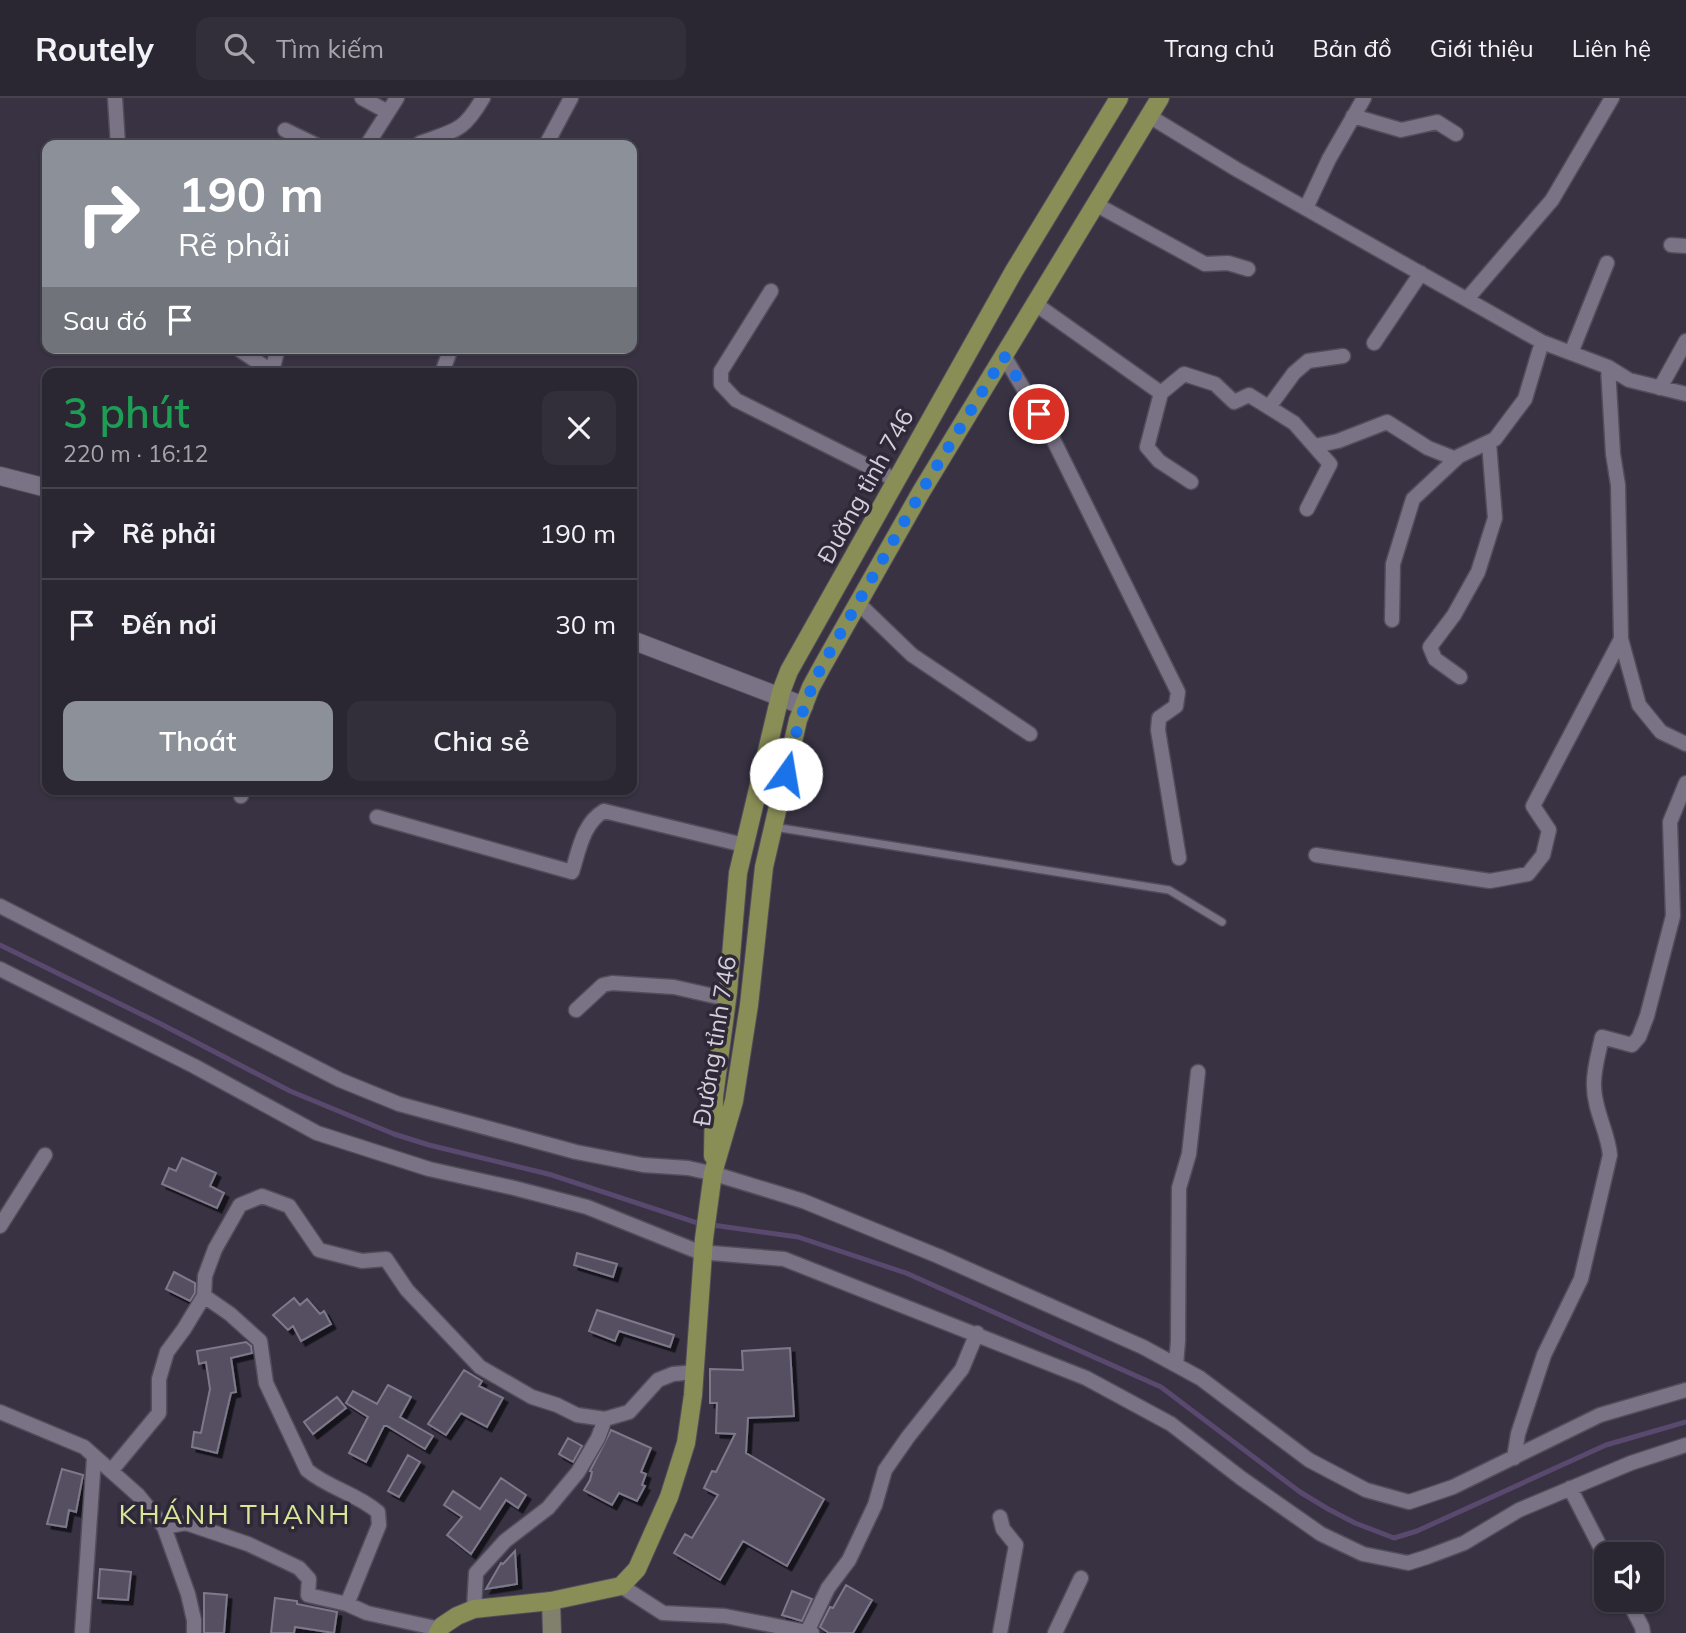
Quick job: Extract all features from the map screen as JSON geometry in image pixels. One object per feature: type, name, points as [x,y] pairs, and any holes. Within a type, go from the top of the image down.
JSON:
[{"type":"main road","name":"Đường tỉnh 746","points":[[713,1173],[714,1097],[727,999],[733,921],[744,845],[779,697],[789,671],[1014,271],[1119,98]]},
{"type":"main road","name":"Đường tỉnh 746","points":[[713,1173],[734,1101],[749,1006],[764,867],[804,706],[823,664],[921,492],[1160,98]]},
{"type":"main road","points":[[439,1631],[457,1616],[474,1609],[551,1601],[621,1586],[637,1569],[669,1497],[686,1443],[695,1372],[702,1252],[713,1173]]},
{"type":"main road","points":[[551,1601],[552,1633]]},
{"type":"street","points":[[115,98],[118,140]]},
{"type":"street","points":[[362,98],[388,112]]},
{"type":"street","points":[[370,140],[397,98]]},
{"type":"street","points":[[428,140],[463,127],[470,121],[483,98]]},
{"type":"street","points":[[550,140],[571,98]]},
{"type":"street","points":[[1306,208],[1329,159],[1364,98]]},
{"type":"street","points":[[1467,299],[1552,201],[1612,98]]},
{"type":"street","points":[[1149,116],[1236,169],[1542,342],[1608,367],[1629,380],[1686,394]]},
{"type":"street","points":[[1353,116],[1401,130],[1437,122],[1455,134]]},
{"type":"street","points":[[285,130],[306,140]]},
{"type":"street","points":[[1097,205],[1205,264],[1228,263],[1248,269]]},
{"type":"street","points":[[1571,353],[1607,263]]},
{"type":"street","points":[[1374,343],[1421,273]]},
{"type":"street","points":[[771,291],[721,371],[721,384],[736,400],[896,480]]},
{"type":"street","points":[[1034,303],[1161,393]]},
{"type":"street","points":[[1660,388],[1686,341]]},
{"type":"street","points":[[1392,620],[1393,565],[1413,499],[1456,459],[1494,439],[1525,398],[1542,342]]},
{"type":"street","points":[[246,354],[267,368]]},
{"type":"street","points":[[1004,356],[1050,433],[1178,692],[1176,706],[1159,718],[1157,730],[1179,858]]},
{"type":"street","points":[[1269,407],[1294,373],[1308,361],[1343,356]]},
{"type":"street","points":[[1608,367],[1613,454],[1618,485],[1620,639],[1639,705],[1661,732],[1686,744]]},
{"type":"street","points":[[1191,482],[1159,461],[1147,447],[1161,393],[1184,374],[1215,384],[1234,402],[1249,395],[1294,423],[1315,446],[1330,464],[1307,509]]},
{"type":"street","points":[[1315,446],[1338,441],[1385,422],[1443,455],[1456,459]]},
{"type":"street","points":[[1460,677],[1435,659],[1430,647],[1454,615],[1478,572],[1495,518],[1489,443]]},
{"type":"street","points":[[0,476],[42,487]]},
{"type":"street","points":[[858,603],[912,656],[1030,734]]},
{"type":"street","points":[[1316,855],[1490,881],[1528,874],[1544,855],[1549,830],[1533,806],[1620,639]]},
{"type":"street","points":[[637,642],[804,706]]},
{"type":"street","points":[[1514,1458],[1518,1434],[1544,1355],[1581,1279],[1610,1156],[1609,1141],[1601,1123],[1594,1086],[1602,1037],[1632,1045],[1639,1037],[1657,981],[1673,916],[1670,821],[1686,783]]},
{"type":"street","points":[[377,817],[572,872],[593,817],[604,811],[744,845]]},
{"type":"street","points":[[0,906],[330,1075],[399,1104],[576,1153],[643,1165],[688,1168],[713,1173],[803,1201],[914,1246],[1143,1347],[1200,1378],[1309,1460],[1366,1490],[1409,1502],[1453,1487],[1600,1415],[1686,1390]]},
{"type":"street","points":[[0,969],[205,1072],[317,1133],[429,1168],[587,1208],[702,1252],[784,1259],[1086,1378],[1171,1424],[1241,1478],[1321,1534],[1363,1554],[1408,1563],[1427,1557],[1464,1543],[1519,1510],[1631,1463],[1686,1445]]},
{"type":"street","points":[[576,1010],[603,985],[612,983],[674,987],[727,999]]},
{"type":"street","points":[[1175,1365],[1178,1341],[1179,1188],[1189,1154],[1198,1072]]},
{"type":"street","points":[[0,1226],[45,1155]]},
{"type":"street","points":[[111,1471],[159,1413],[159,1380],[167,1352],[204,1296],[205,1276],[215,1250],[240,1205],[262,1196],[289,1206],[319,1250],[362,1261],[386,1259],[407,1290],[480,1367],[532,1397],[577,1415],[605,1419],[629,1412],[658,1380],[673,1374],[695,1372]]},
{"type":"street","points":[[204,1296],[230,1314],[260,1341],[266,1383],[307,1470],[364,1500],[378,1512],[379,1525],[347,1604]]},
{"type":"street","points":[[621,1586],[663,1613],[725,1616],[809,1632],[828,1588],[849,1560],[875,1505],[885,1470],[962,1369],[977,1333]]},
{"type":"street","points":[[0,1412],[85,1447],[94,1458],[138,1495],[163,1527],[188,1594],[194,1633]]},
{"type":"street","points":[[474,1609],[476,1573],[505,1541],[548,1508],[578,1472],[598,1438],[605,1419]]},
{"type":"street","points":[[82,1633],[94,1458]]},
{"type":"street","points":[[1570,1488],[1598,1542]]},
{"type":"street","points":[[1000,1517],[1003,1529],[1016,1545],[1000,1633]]},
{"type":"street","points":[[163,1527],[186,1523],[248,1544],[299,1568],[309,1579],[308,1595],[439,1631]]},
{"type":"street","points":[[1055,1633],[1081,1578]]},
{"type":"street","points":[[1634,1612],[1643,1633]]},
{"type":"lane","points":[[773,827],[1169,890],[1222,922]]},
{"type":"building","points":[[182,1158],[216,1173],[210,1186],[224,1193],[217,1208],[162,1184],[169,1168],[176,1171]]},
{"type":"building","points":[[577,1253],[617,1264],[613,1277],[574,1265]]},
{"type":"building","points":[[174,1272],[195,1283],[195,1293],[190,1301],[166,1289]]},
{"type":"building","points":[[294,1298],[300,1305],[307,1299],[320,1314],[324,1311],[331,1324],[301,1341],[293,1326],[288,1330],[273,1315]]},
{"type":"building","points":[[597,1310],[674,1335],[670,1347],[619,1331],[615,1341],[589,1331]]},
{"type":"building","points":[[246,1342],[251,1346],[252,1353],[231,1358],[236,1392],[231,1393],[217,1453],[192,1447],[194,1432],[201,1433],[210,1389],[206,1362],[199,1364],[197,1351]]},
{"type":"building","points":[[790,1348],[794,1416],[748,1418],[746,1453],[824,1499],[787,1566],[743,1541],[720,1580],[674,1553],[685,1534],[692,1538],[718,1495],[704,1488],[712,1471],[716,1472],[735,1434],[716,1433],[717,1403],[710,1403],[710,1369],[743,1370],[742,1351]]},
{"type":"building","points":[[464,1370],[482,1381],[479,1386],[503,1398],[487,1427],[461,1413],[446,1435],[428,1424]]},
{"type":"building","points":[[388,1385],[411,1397],[400,1417],[433,1436],[425,1449],[384,1426],[366,1462],[349,1453],[368,1417],[346,1403],[353,1391],[377,1404]]},
{"type":"building","points":[[337,1397],[346,1408],[313,1434],[304,1422]]},
{"type":"building","points":[[611,1430],[651,1448],[641,1472],[646,1474],[642,1485],[645,1486],[637,1501],[619,1493],[612,1505],[584,1490],[590,1480],[590,1471]]},
{"type":"building","points":[[568,1438],[582,1446],[573,1462],[559,1454]]},
{"type":"building","points":[[408,1455],[420,1462],[399,1497],[388,1491]]},
{"type":"building","points":[[62,1469],[83,1475],[76,1512],[69,1510],[66,1527],[47,1524]]},
{"type":"building","points":[[501,1478],[526,1495],[518,1508],[506,1500],[471,1554],[447,1535],[462,1517],[444,1505],[453,1491],[480,1509]]},
{"type":"building","points":[[515,1551],[517,1584],[486,1589],[501,1563]]},
{"type":"building","points":[[100,1569],[131,1572],[128,1600],[98,1598]]},
{"type":"building","points":[[846,1585],[872,1600],[853,1633],[829,1633],[820,1627]]},
{"type":"building","points":[[792,1591],[812,1599],[802,1621],[782,1615]]},
{"type":"building","points":[[204,1593],[227,1595],[224,1633],[204,1633]]},
{"type":"building","points":[[275,1598],[337,1612],[334,1633],[295,1627],[294,1633],[271,1633]]},
{"type":"waterway","points":[[0,945],[290,1091],[394,1134],[552,1175],[698,1223],[798,1237],[906,1273],[1161,1387],[1300,1492],[1355,1523],[1394,1538],[1417,1531],[1606,1445],[1686,1422]]},
{"type":"district","name":"KHÁNH THẠNH","points":[[235,1513]]},
{"type":"route","points":[[786,774],[799,720],[811,687],[921,492],[1004,356],[1039,414]]}]
